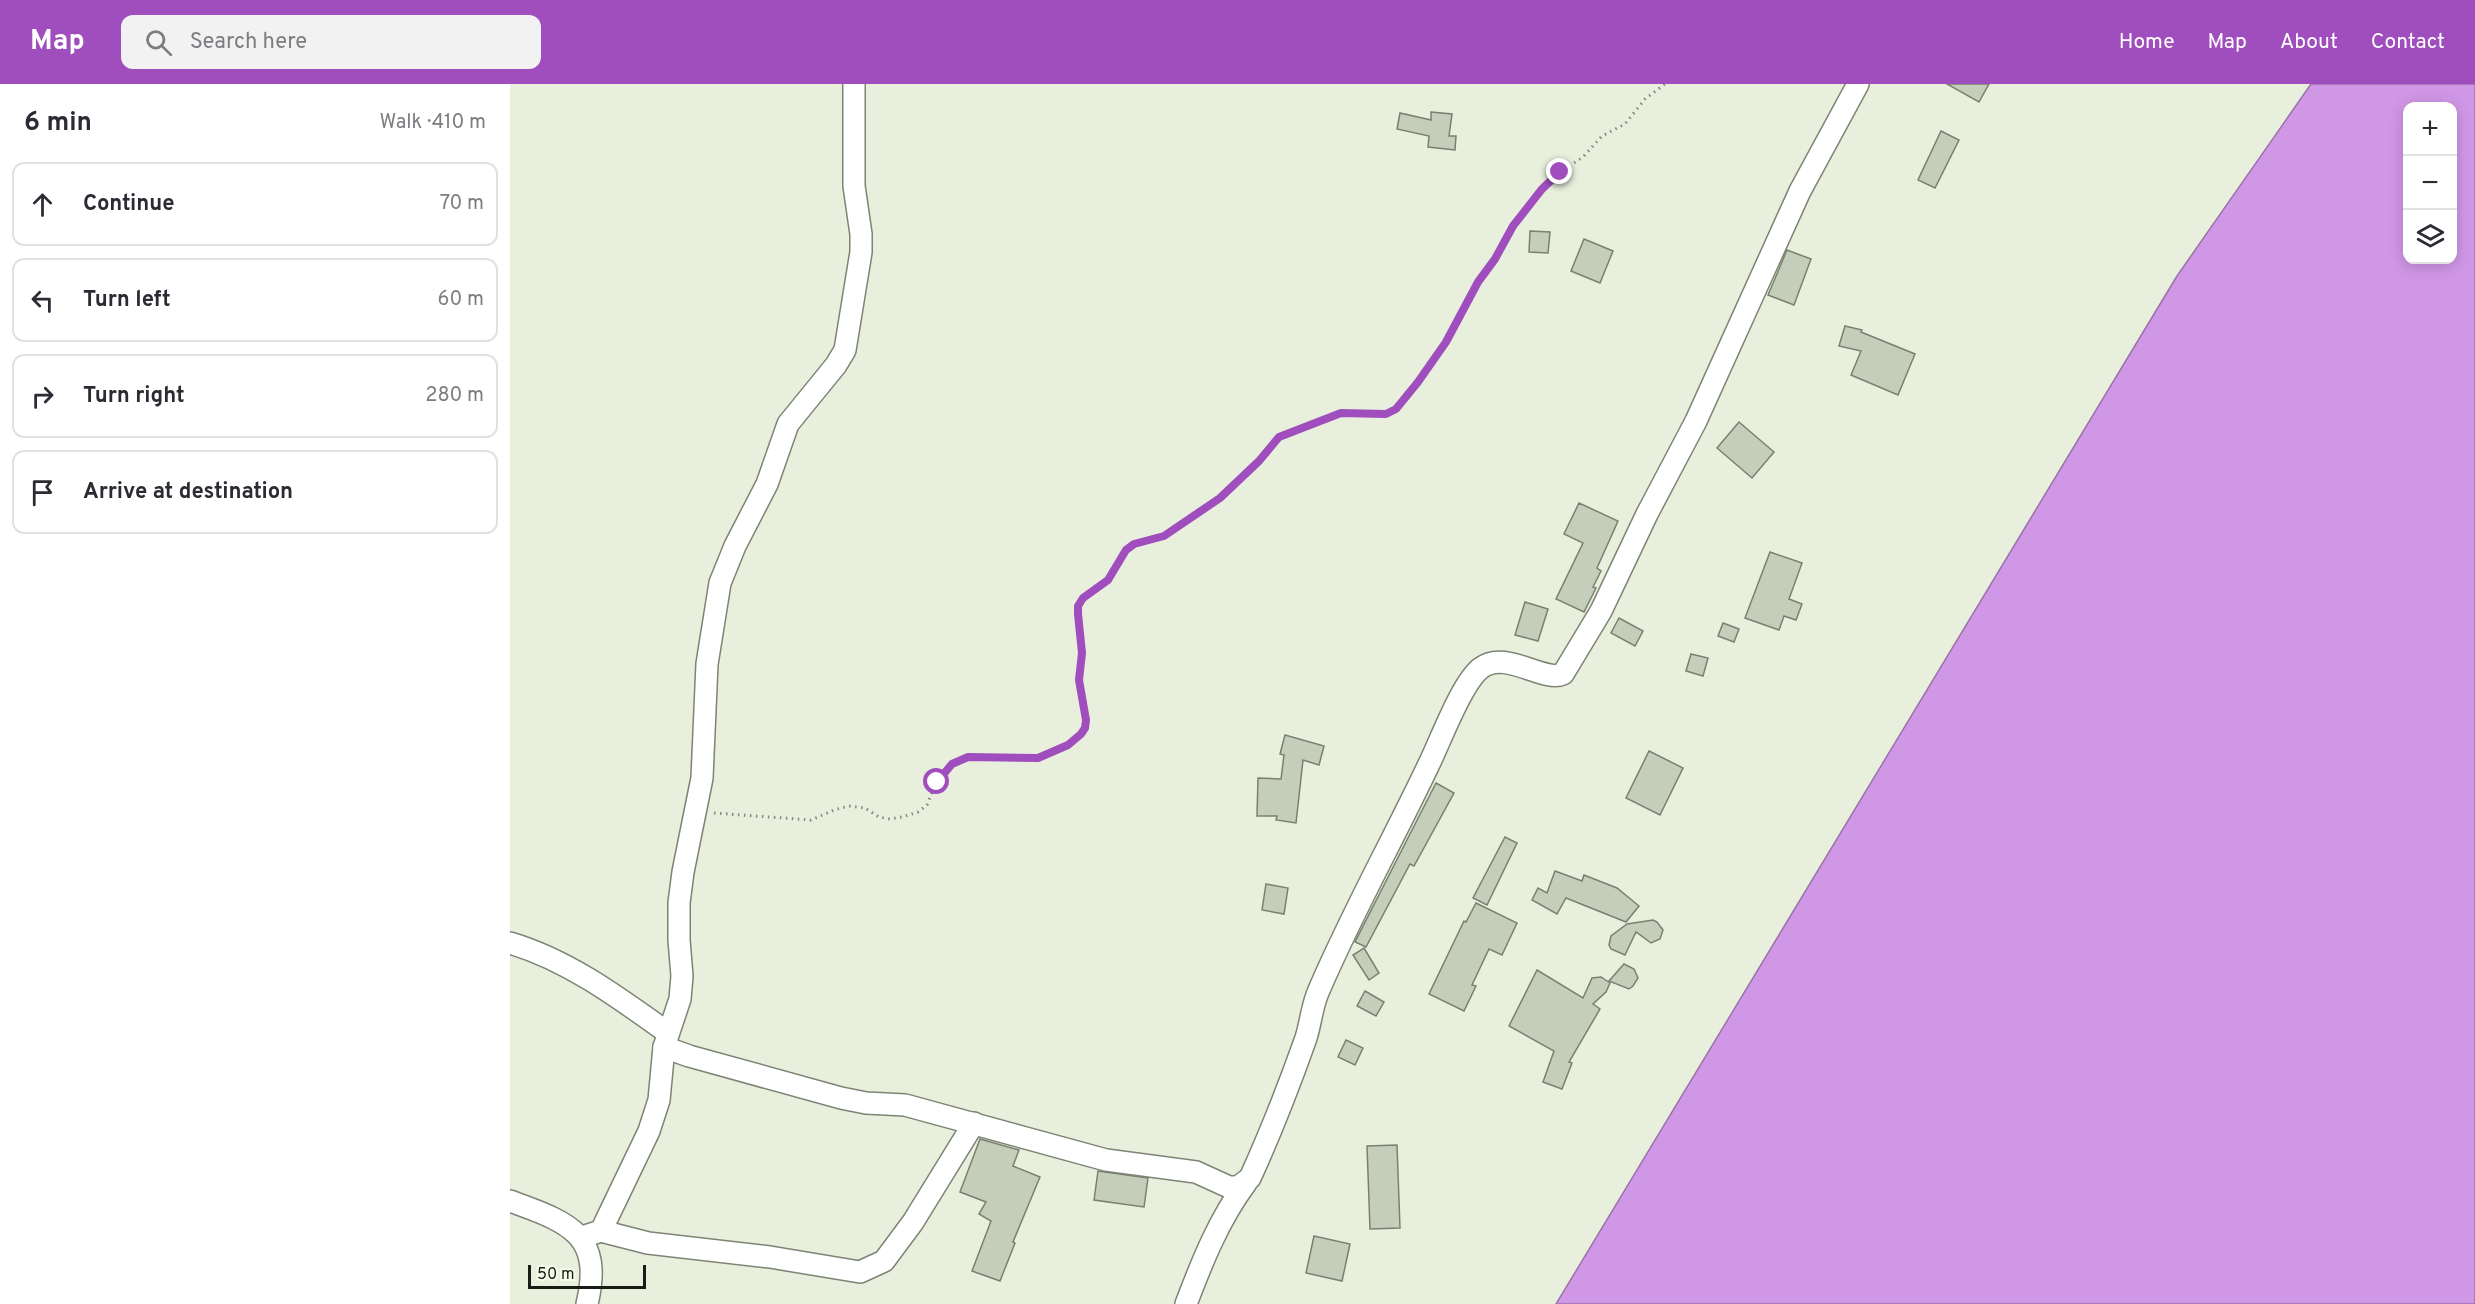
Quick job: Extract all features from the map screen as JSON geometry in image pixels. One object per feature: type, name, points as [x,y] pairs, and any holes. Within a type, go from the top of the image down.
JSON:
[{"type":"street","points":[[587,1304],[591,1269],[588,1252],[592,1234],[636,1161],[656,1110],[663,1078],[666,1040],[680,999],[682,976],[678,940],[679,903],[702,770],[707,664],[720,583],[735,546],[767,484],[788,424],[836,365],[845,350],[861,252],[861,234],[854,186],[854,84]]},
{"type":"street","points":[[1186,1304],[1202,1261],[1235,1197],[1246,1183],[1279,1115],[1306,1035],[1317,993],[1348,924],[1395,834],[1462,695],[1481,668],[1496,662],[1532,668],[1548,676],[1557,677],[1563,674],[1601,611],[1647,514],[1696,421],[1800,192],[1858,84]]},
{"type":"street","points":[[510,943],[533,950],[568,967],[626,1002],[666,1040],[704,1061],[841,1098],[866,1103],[905,1106],[1106,1160],[1196,1172],[1229,1187],[1238,1187],[1246,1183]]},
{"type":"street","points":[[510,1201],[592,1234],[770,1257],[860,1272],[884,1261],[914,1222],[974,1123]]},
{"type":"path","points":[[695,812],[812,820],[849,806],[865,808],[879,817],[890,819],[902,817],[918,812],[927,805],[933,790],[952,764],[968,757],[1038,758],[1068,745],[1085,728],[1086,720],[1079,680],[1082,653],[1078,606],[1083,598],[1108,580],[1126,550],[1134,544],[1164,536],[1220,498],[1259,461],[1279,437],[1341,413],[1386,414],[1396,409],[1446,342],[1478,282],[1495,259],[1513,226],[1542,189],[1560,172],[1583,157],[1602,136],[1625,124],[1645,99],[1665,84]]},
{"type":"shaded area","points":[[2311,84],[2475,84],[2475,1304],[1556,1304],[2177,276]]},
{"type":"building","points":[[1947,84],[1989,84],[1979,102]]},
{"type":"building","points":[[1431,112],[1452,114],[1449,136],[1456,136],[1455,150],[1428,147],[1429,136],[1397,129],[1400,113],[1431,120]]},
{"type":"building","points":[[1941,131],[1959,140],[1935,188],[1918,180]]},
{"type":"building","points":[[1530,231],[1550,232],[1548,253],[1529,252]]},
{"type":"building","points":[[1584,239],[1613,251],[1600,283],[1571,271]]},
{"type":"building","points":[[1787,250],[1811,259],[1794,305],[1768,295]]},
{"type":"building","points":[[1845,326],[1862,330],[1861,332],[1915,354],[1898,395],[1851,375],[1861,351],[1839,346]]},
{"type":"building","points":[[1739,422],[1774,452],[1752,478],[1717,448]]},
{"type":"building","points":[[1579,503],[1618,521],[1597,568],[1601,571],[1593,587],[1596,588],[1584,612],[1556,599],[1583,543],[1564,534]]},
{"type":"building","points":[[1770,552],[1802,563],[1789,599],[1802,604],[1796,620],[1784,616],[1779,630],[1745,618]]},
{"type":"building","points":[[1525,602],[1548,609],[1538,641],[1515,635]]},
{"type":"building","points":[[1619,618],[1643,631],[1635,646],[1611,633]]},
{"type":"building","points":[[1723,623],[1739,629],[1734,642],[1718,636]]},
{"type":"building","points":[[1691,654],[1708,658],[1703,676],[1686,671]]},
{"type":"building","points":[[1285,735],[1324,746],[1319,765],[1303,760],[1296,823],[1276,820],[1277,816],[1257,816],[1258,778],[1281,779],[1284,755],[1280,754]]},
{"type":"building","points":[[1649,751],[1683,768],[1660,815],[1626,798]]},
{"type":"building","points":[[1436,783],[1454,793],[1414,866],[1410,864],[1366,947],[1355,942]]},
{"type":"building","points":[[1505,837],[1517,843],[1487,905],[1473,898]]},
{"type":"building","points":[[1555,871],[1582,881],[1584,875],[1617,888],[1639,906],[1626,922],[1566,898],[1557,914],[1532,900],[1538,888],[1547,893]]},
{"type":"building","points":[[1266,884],[1288,888],[1284,914],[1262,910]]},
{"type":"building","points":[[1476,903],[1517,923],[1502,955],[1489,949],[1472,985],[1476,986],[1464,1011],[1429,994],[1464,921],[1466,922]]},
{"type":"building","points":[[1653,920],[1663,930],[1660,939],[1651,943],[1636,932],[1625,955],[1611,949],[1609,945],[1611,936],[1627,924]]},
{"type":"building","points":[[1364,948],[1379,973],[1369,980],[1353,955]]},
{"type":"building","points":[[1624,964],[1634,969],[1638,978],[1629,989],[1609,981]]},
{"type":"building","points":[[1537,970],[1583,998],[1592,978],[1601,977],[1610,983],[1606,992],[1593,1004],[1600,1009],[1569,1062],[1572,1063],[1562,1089],[1543,1082],[1554,1051],[1509,1026]]},
{"type":"building","points":[[1365,991],[1384,1002],[1376,1016],[1357,1006]]},
{"type":"building","points":[[1346,1040],[1363,1048],[1355,1065],[1338,1057]]},
{"type":"building","points":[[980,1139],[1019,1150],[1013,1166],[1040,1177],[1013,1242],[1015,1243],[1000,1281],[972,1271],[991,1221],[979,1214],[986,1202],[960,1192]]},
{"type":"building","points":[[1397,1145],[1400,1228],[1370,1229],[1367,1146]]},
{"type":"building","points":[[1098,1171],[1148,1178],[1144,1207],[1094,1200]]},
{"type":"building","points":[[1314,1236],[1350,1244],[1342,1281],[1306,1273]]},
{"type":"route","points":[[937,782],[952,764],[968,757],[992,756],[1029,760],[1052,753],[1068,745],[1081,734],[1085,728],[1086,711],[1079,680],[1082,653],[1078,606],[1083,598],[1108,580],[1126,550],[1141,541],[1164,536],[1220,498],[1259,461],[1279,437],[1341,413],[1386,414],[1396,409],[1446,342],[1478,282],[1495,259],[1513,226],[1542,189],[1560,172]]}]
